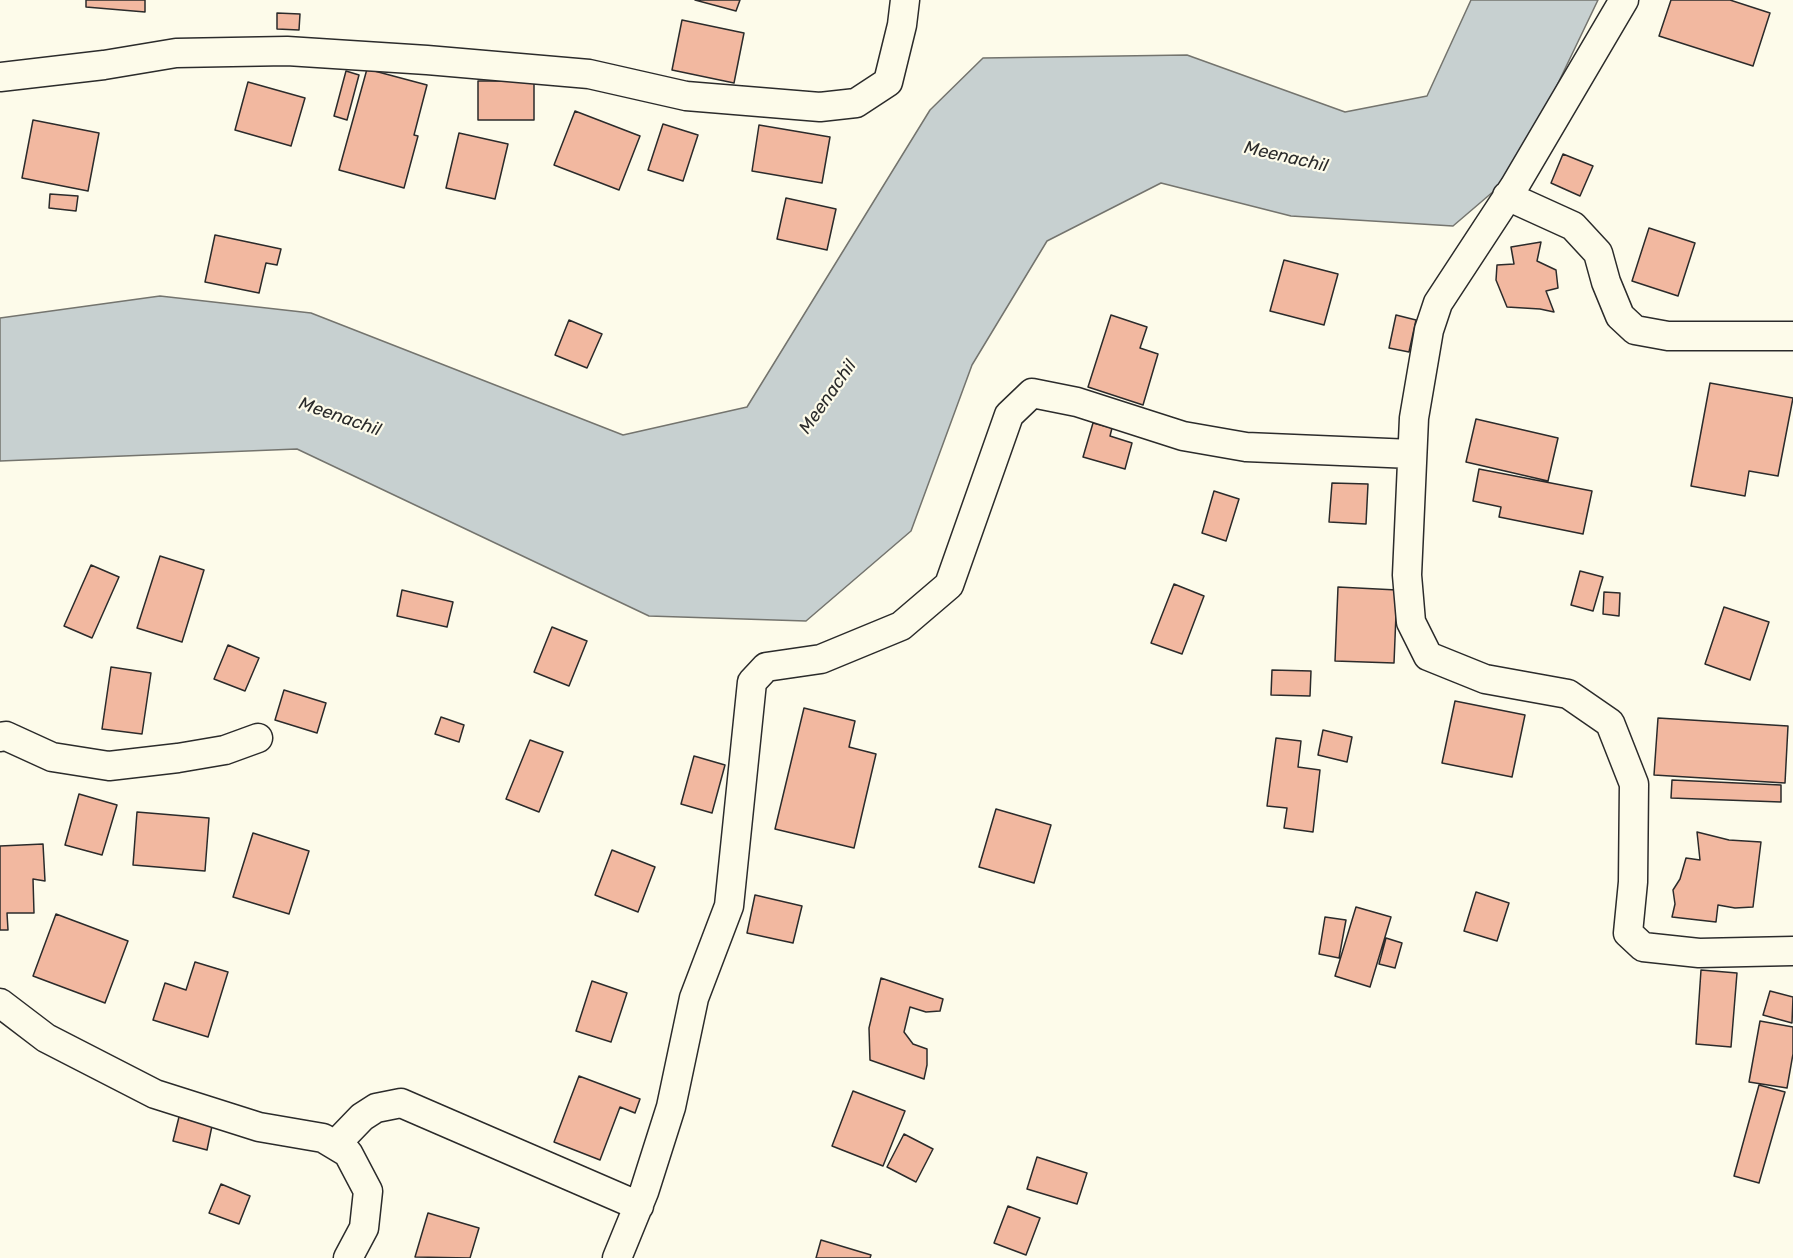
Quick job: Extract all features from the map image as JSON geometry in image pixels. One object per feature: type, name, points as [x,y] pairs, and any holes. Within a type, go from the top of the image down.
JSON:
[{"type":"street","points":[[0,77],[104,65],[176,53],[287,51],[589,74],[686,96],[820,107],[856,103],[888,82],[903,26],[905,0]]},
{"type":"street","points":[[1624,0],[1508,196],[1438,303],[1429,330],[1414,418],[1407,575],[1411,622],[1428,656],[1485,679],[1568,694],[1610,723],[1634,784],[1633,882],[1628,933],[1643,947],[1711,953],[1793,951]]},
{"type":"street","points":[[1508,196],[1573,226],[1598,253],[1606,282],[1620,316],[1635,330],[1668,336],[1793,336]]},
{"type":"street","points":[[617,1258],[639,1206],[671,1107],[694,998],[729,906],[752,682],[766,667],[821,659],[901,626],[949,585],[1009,415],[1032,393],[1077,402],[1183,436],[1246,447],[1412,454]]},
{"type":"street","points":[[0,737],[6,736],[52,757],[109,766],[225,750],[258,738]]},
{"type":"street","points":[[0,1003],[46,1038],[155,1094],[259,1127],[323,1138],[348,1153],[368,1191],[364,1228],[348,1258]]},
{"type":"street","points":[[335,1145],[362,1117],[376,1108],[401,1103],[639,1206]]},
{"type":"water","name":"Meenachil","points":[[1471,0],[1598,0],[1515,173],[1453,226],[1291,216],[1161,183],[1047,241],[972,365],[911,531],[806,621],[649,616],[297,449],[0,461],[0,318],[160,296],[311,313],[623,435],[747,407],[930,110],[983,58],[1187,55],[1345,112],[1427,96]]},
{"type":"building","points":[[86,0],[145,0],[145,12],[86,7]]},
{"type":"building","points":[[695,0],[740,0],[736,11]]},
{"type":"building","points":[[1671,0],[1730,0],[1770,13],[1753,66],[1659,36]]},
{"type":"building","points":[[277,13],[300,14],[299,30],[277,29]]},
{"type":"building","points":[[682,20],[744,33],[734,83],[672,70]]},
{"type":"building","points":[[367,69],[427,85],[414,135],[418,136],[404,188],[339,170]]},
{"type":"building","points":[[346,71],[359,75],[347,120],[334,116]]},
{"type":"building","points":[[478,81],[534,81],[534,120],[478,120]]},
{"type":"building","points":[[248,82],[305,98],[291,146],[235,130]]},
{"type":"building","points":[[575,111],[640,136],[619,190],[554,165]]},
{"type":"building","points":[[33,120],[99,133],[88,191],[22,178]]},
{"type":"building","points":[[663,124],[698,135],[683,181],[648,170]]},
{"type":"building","points":[[759,125],[830,137],[822,183],[752,171]]},
{"type":"building","points":[[459,133],[508,144],[495,199],[446,188]]},
{"type":"building","points":[[1563,154],[1593,166],[1580,196],[1551,183]]},
{"type":"building","points":[[50,194],[78,196],[76,211],[49,208]]},
{"type":"building","points":[[786,198],[836,209],[827,250],[777,239]]},
{"type":"building","points":[[1649,228],[1695,243],[1678,296],[1632,281]]},
{"type":"building","points":[[215,235],[281,249],[277,265],[266,263],[259,293],[205,282]]},
{"type":"building","points":[[1541,242],[1537,261],[1556,270],[1558,288],[1546,291],[1554,312],[1507,307],[1496,280],[1497,265],[1514,264],[1511,247]]},
{"type":"building","points":[[1284,260],[1338,274],[1324,325],[1270,311]]},
{"type":"building","points":[[1111,315],[1147,327],[1140,348],[1158,354],[1143,405],[1088,387]]},
{"type":"building","points":[[1396,315],[1416,320],[1409,352],[1389,348]]},
{"type":"building","points":[[569,320],[602,334],[587,368],[555,355]]},
{"type":"building","points":[[1710,383],[1793,398],[1778,476],[1749,471],[1745,496],[1691,486]]},
{"type":"building","points":[[1476,419],[1558,438],[1548,481],[1466,462]]},
{"type":"building","points":[[1093,423],[1112,428],[1110,436],[1132,443],[1125,469],[1083,457]]},
{"type":"building","points":[[1479,469],[1592,491],[1583,534],[1499,517],[1501,507],[1473,501]]},
{"type":"building","points":[[1332,483],[1368,484],[1366,524],[1329,522]]},
{"type":"building","points":[[1214,491],[1239,499],[1226,541],[1202,533]]},
{"type":"building","points":[[160,556],[204,570],[182,642],[137,628]]},
{"type":"building","points":[[91,565],[119,577],[92,638],[64,626]]},
{"type":"building","points":[[1580,571],[1603,577],[1593,611],[1571,605]]},
{"type":"building","points":[[1174,584],[1204,596],[1182,654],[1151,643]]},
{"type":"building","points":[[1338,587],[1397,590],[1394,663],[1335,661]]},
{"type":"building","points":[[402,590],[453,602],[447,627],[397,616]]},
{"type":"building","points":[[1604,592],[1620,593],[1619,616],[1603,614]]},
{"type":"building","points":[[1724,607],[1769,622],[1750,680],[1705,664]]},
{"type":"building","points":[[552,627],[587,641],[569,686],[534,672]]},
{"type":"building","points":[[228,645],[259,658],[245,691],[214,679]]},
{"type":"building","points":[[111,667],[151,673],[142,734],[102,729]]},
{"type":"building","points":[[1272,670],[1311,671],[1310,696],[1271,695]]},
{"type":"building","points":[[284,690],[326,703],[317,733],[275,720]]},
{"type":"building","points":[[1455,701],[1525,715],[1512,777],[1442,763]]},
{"type":"building","points":[[804,708],[855,721],[849,747],[876,754],[854,848],[775,829]]},
{"type":"building","points":[[441,717],[464,725],[459,742],[435,734]]},
{"type":"building","points":[[1658,718],[1788,726],[1785,783],[1654,775]]},
{"type":"building","points":[[1323,730],[1352,737],[1347,762],[1318,755]]},
{"type":"building","points":[[1276,738],[1301,741],[1298,767],[1320,770],[1313,832],[1284,828],[1287,808],[1267,806]]},
{"type":"building","points":[[530,740],[563,752],[539,812],[506,799]]},
{"type":"building","points":[[694,756],[725,765],[712,813],[681,804]]},
{"type":"building","points":[[1672,780],[1781,785],[1781,802],[1671,798]]},
{"type":"building","points":[[79,794],[117,805],[102,855],[65,845]]},
{"type":"building","points":[[996,809],[1051,825],[1034,883],[979,867]]},
{"type":"building","points":[[137,812],[209,818],[205,871],[133,865]]},
{"type":"building","points":[[1697,832],[1729,840],[1761,842],[1753,907],[1735,908],[1718,905],[1716,922],[1672,917],[1675,904],[1673,890],[1680,879],[1686,858],[1700,860]]},
{"type":"building","points":[[253,833],[309,851],[289,914],[233,897]]},
{"type":"building","points":[[43,844],[45,881],[33,879],[34,913],[7,913],[8,930],[0,930],[0,846]]},
{"type":"building","points":[[612,850],[655,867],[638,912],[595,895]]},
{"type":"building","points":[[1476,892],[1509,903],[1497,941],[1464,931]]},
{"type":"building","points":[[755,895],[802,906],[793,943],[747,933]]},
{"type":"building","points":[[1356,907],[1391,917],[1370,987],[1335,976]]},
{"type":"building","points":[[56,914],[128,941],[105,1003],[33,976]]},
{"type":"building","points":[[1325,917],[1346,920],[1339,958],[1319,954]]},
{"type":"building","points":[[1386,938],[1402,943],[1395,968],[1379,964]]},
{"type":"building","points":[[195,962],[228,972],[208,1037],[153,1020],[165,983],[186,990]]},
{"type":"building","points":[[1701,970],[1737,973],[1731,1047],[1696,1044]]},
{"type":"building","points":[[881,978],[943,999],[940,1011],[926,1012],[910,1007],[904,1032],[913,1044],[927,1049],[924,1079],[870,1060],[869,1028]]},
{"type":"building","points":[[592,981],[627,993],[611,1042],[576,1031]]},
{"type":"building","points":[[1770,991],[1793,997],[1792,1023],[1763,1015]]},
{"type":"building","points":[[1760,1021],[1793,1027],[1793,1054],[1787,1088],[1749,1082]]},
{"type":"building","points":[[579,1076],[640,1099],[635,1113],[620,1107],[600,1160],[554,1142]]},
{"type":"building","points":[[1759,1085],[1785,1092],[1759,1183],[1734,1176]]},
{"type":"building","points":[[853,1091],[905,1111],[883,1166],[832,1146]]},
{"type":"building","points":[[179,1117],[212,1126],[207,1150],[173,1141]]},
{"type":"building","points":[[904,1134],[933,1149],[916,1182],[887,1167]]},
{"type":"building","points":[[1037,1157],[1087,1173],[1077,1204],[1027,1189]]},
{"type":"building","points":[[221,1184],[250,1196],[239,1224],[209,1213]]},
{"type":"building","points":[[1008,1206],[1040,1218],[1026,1255],[994,1243]]},
{"type":"building","points":[[428,1213],[479,1228],[470,1258],[415,1257]]},
{"type":"building","points":[[821,1240],[871,1255],[870,1258],[816,1258]]}]
